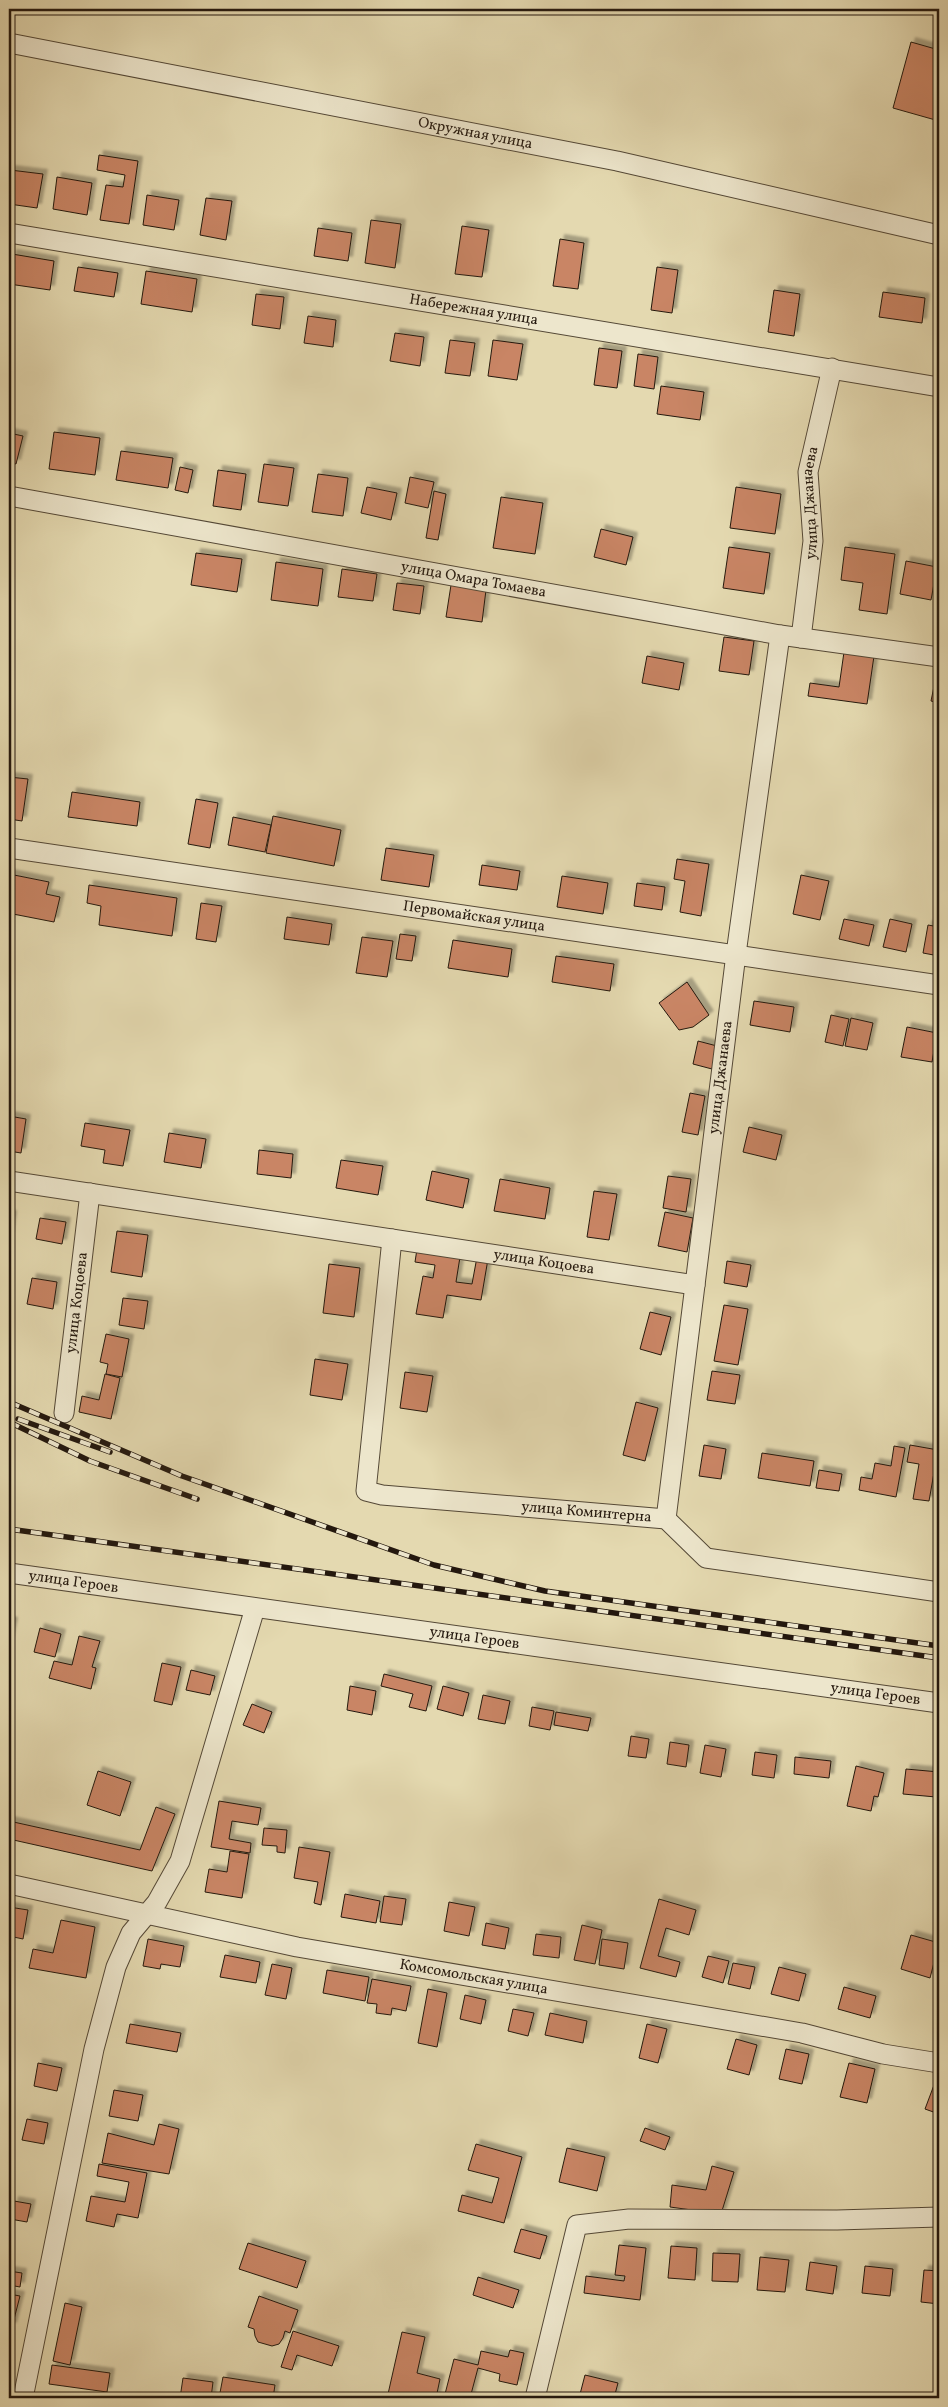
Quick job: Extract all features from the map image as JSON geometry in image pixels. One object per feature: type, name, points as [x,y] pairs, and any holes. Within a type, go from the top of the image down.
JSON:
[{"type":"street","name":"Окружная улица","points":[[9,43],[617,161],[939,235]]},
{"type":"street","name":"Набережная улица","points":[[9,233],[939,387]]},
{"type":"street","name":"улица Джанаева","points":[[801,638],[813,541],[808,472],[832,368]]},
{"type":"street","name":"улица Омара Томаева","points":[[9,496],[780,635],[939,657]]},
{"type":"street","name":"улица Джанаева","points":[[666,1519],[736,954],[780,635]]},
{"type":"street","name":"Первомайская улица","points":[[9,848],[939,985]]},
{"type":"street","name":"улица Коцоева","points":[[9,1181],[695,1285]]},
{"type":"street","name":"улица Коцоева","points":[[64,1412],[90,1193]]},
{"type":"street","name":"улица Коминтерна","points":[[392,1239],[366,1491],[382,1495],[666,1519],[706,1558],[939,1592]]},
{"type":"street","name":"улица Героев","points":[[9,1573],[939,1703]]},
{"type":"street","points":[[23,2398],[94,2049],[116,1967],[131,1933],[169,1883],[180,1861],[255,1608]]},
{"type":"street","name":"Комсомольская улица","points":[[9,1884],[297,1948],[802,2033],[883,2054],[939,2063]]},
{"type":"street","points":[[535,2398],[577,2225],[629,2220],[837,2220],[939,2217]]},
{"type":"building","points":[[911,42],[939,50],[939,121],[893,108]]},
{"type":"building","points":[[99,155],[138,161],[129,224],[100,220],[106,185],[123,187],[125,175],[97,170]]},
{"type":"building","points":[[10,170],[43,174],[37,208],[9,204]]},
{"type":"building","points":[[57,177],[92,183],[87,215],[53,209]]},
{"type":"building","points":[[147,195],[179,200],[174,230],[143,225]]},
{"type":"building","points":[[206,198],[232,201],[226,240],[200,235]]},
{"type":"building","points":[[371,220],[401,224],[395,268],[365,263]]},
{"type":"building","points":[[462,226],[489,230],[482,277],[455,274]]},
{"type":"building","points":[[318,228],[352,233],[348,261],[314,256]]},
{"type":"building","points":[[560,239],[584,243],[578,289],[553,286]]},
{"type":"building","points":[[12,254],[54,261],[50,290],[9,284]]},
{"type":"building","points":[[78,267],[118,273],[114,297],[74,291]]},
{"type":"building","points":[[657,267],[678,270],[672,313],[651,310]]},
{"type":"building","points":[[146,271],[197,279],[192,312],[141,304]]},
{"type":"building","points":[[774,290],[800,294],[794,336],[768,332]]},
{"type":"building","points":[[883,292],[925,298],[922,323],[879,317]]},
{"type":"building","points":[[256,294],[284,297],[280,329],[252,325]]},
{"type":"building","points":[[308,316],[336,320],[333,347],[304,343]]},
{"type":"building","points":[[395,333],[424,337],[420,366],[390,361]]},
{"type":"building","points":[[450,340],[475,343],[470,376],[445,373]]},
{"type":"building","points":[[493,340],[523,344],[517,380],[488,376]]},
{"type":"building","points":[[599,348],[622,351],[617,388],[594,385]]},
{"type":"building","points":[[638,354],[658,357],[654,389],[634,386]]},
{"type":"building","points":[[661,386],[704,392],[700,420],[657,414]]},
{"type":"building","points":[[54,432],[100,438],[95,475],[49,469]]},
{"type":"building","points":[[9,433],[23,436],[16,464],[9,462]]},
{"type":"building","points":[[121,451],[173,458],[168,488],[116,480]]},
{"type":"building","points":[[264,464],[294,468],[288,506],[258,502]]},
{"type":"building","points":[[180,467],[193,470],[188,493],[175,490]]},
{"type":"building","points":[[218,470],[246,474],[241,510],[213,506]]},
{"type":"building","points":[[318,474],[348,478],[343,516],[312,512]]},
{"type":"building","points":[[410,477],[434,482],[428,508],[405,503]]},
{"type":"building","points":[[367,487],[397,493],[391,520],[361,513]]},
{"type":"building","points":[[736,487],[781,494],[775,534],[730,528]]},
{"type":"building","points":[[434,491],[446,494],[438,540],[426,538]]},
{"type":"building","points":[[501,497],[543,503],[535,554],[493,548]]},
{"type":"building","points":[[601,529],[633,537],[626,565],[594,557]]},
{"type":"building","points":[[729,547],[770,553],[764,594],[723,588]]},
{"type":"building","points":[[845,547],[895,554],[887,614],[859,610],[863,583],[841,580]]},
{"type":"building","points":[[196,553],[242,559],[237,592],[191,585]]},
{"type":"building","points":[[906,561],[937,567],[931,600],[900,594]]},
{"type":"building","points":[[276,562],[323,569],[318,606],[271,600]]},
{"type":"building","points":[[342,569],[377,574],[373,601],[338,597]]},
{"type":"building","points":[[397,583],[424,586],[420,614],[393,610]]},
{"type":"building","points":[[451,585],[486,590],[482,622],[446,617]]},
{"type":"building","points":[[724,637],[754,641],[749,675],[719,671]]},
{"type":"building","points":[[844,652],[874,656],[867,704],[808,696],[810,683],[839,687]]},
{"type":"building","points":[[647,656],[684,663],[679,690],[642,683]]},
{"type":"building","points":[[939,667],[939,703],[931,701]]},
{"type":"building","points":[[9,777],[28,779],[22,821],[9,819]]},
{"type":"building","points":[[72,792],[140,802],[137,826],[68,817]]},
{"type":"building","points":[[196,799],[218,803],[210,848],[188,844]]},
{"type":"building","points":[[273,816],[341,830],[334,866],[266,853]]},
{"type":"building","points":[[233,817],[271,825],[265,852],[228,845]]},
{"type":"building","points":[[386,848],[434,855],[429,887],[381,880]]},
{"type":"building","points":[[677,859],[709,864],[701,916],[680,912],[685,881],[674,879]]},
{"type":"building","points":[[482,865],[520,871],[517,890],[479,885]]},
{"type":"building","points":[[9,874],[49,882],[46,894],[60,897],[54,922],[13,914],[12,919],[9,919]]},
{"type":"building","points":[[801,875],[829,881],[820,920],[793,914]]},
{"type":"building","points":[[562,876],[608,883],[603,914],[557,907]]},
{"type":"building","points":[[637,883],[665,887],[662,910],[634,906]]},
{"type":"building","points":[[89,885],[177,898],[172,936],[99,925],[101,906],[87,903]]},
{"type":"building","points":[[201,903],[222,906],[216,942],[196,939]]},
{"type":"building","points":[[287,917],[332,924],[329,945],[284,939]]},
{"type":"building","points":[[844,919],[874,925],[869,946],[839,939]]},
{"type":"building","points":[[890,919],[912,924],[906,952],[883,947]]},
{"type":"building","points":[[928,925],[939,927],[939,956],[923,953]]},
{"type":"building","points":[[400,934],[416,936],[412,961],[396,959]]},
{"type":"building","points":[[362,937],[393,941],[387,977],[356,973]]},
{"type":"building","points":[[453,940],[512,949],[508,977],[448,968]]},
{"type":"building","points":[[556,956],[614,964],[610,991],[552,982]]},
{"type":"building","points":[[687,982],[709,1015],[693,1027],[679,1030],[659,1003]]},
{"type":"building","points":[[754,1001],[794,1007],[790,1032],[750,1025]]},
{"type":"building","points":[[831,1015],[849,1019],[843,1046],[825,1042]]},
{"type":"building","points":[[851,1018],[873,1023],[867,1050],[845,1046]]},
{"type":"building","points":[[907,1027],[937,1033],[932,1062],[901,1057]]},
{"type":"building","points":[[698,1041],[717,1046],[712,1069],[693,1064]]},
{"type":"building","points":[[690,1093],[705,1096],[698,1135],[682,1132]]},
{"type":"building","points":[[9,1116],[26,1119],[21,1153],[9,1151]]},
{"type":"building","points":[[85,1123],[130,1130],[123,1166],[103,1163],[105,1150],[81,1146]]},
{"type":"building","points":[[749,1127],[782,1135],[776,1160],[743,1152]]},
{"type":"building","points":[[169,1133],[206,1139],[201,1168],[164,1162]]},
{"type":"building","points":[[259,1150],[293,1154],[291,1178],[257,1174]]},
{"type":"building","points":[[341,1160],[383,1166],[378,1195],[336,1188]]},
{"type":"building","points":[[432,1171],[469,1179],[463,1208],[426,1200]]},
{"type":"building","points":[[668,1176],[691,1179],[686,1212],[663,1208]]},
{"type":"building","points":[[500,1179],[550,1188],[545,1219],[494,1211]]},
{"type":"building","points":[[594,1191],[617,1194],[609,1240],[587,1237]]},
{"type":"building","points":[[665,1212],[693,1218],[687,1252],[658,1246]]},
{"type":"building","points":[[9,1215],[12,1215],[9,1236]]},
{"type":"building","points":[[40,1218],[66,1222],[62,1244],[36,1239]]},
{"type":"building","points":[[117,1231],[148,1235],[142,1277],[111,1272]]},
{"type":"building","points":[[417,1249],[460,1257],[456,1282],[472,1284],[477,1257],[488,1259],[481,1300],[447,1295],[443,1318],[416,1314],[423,1276],[433,1278],[435,1265],[415,1262]]},
{"type":"building","points":[[727,1261],[751,1265],[747,1287],[724,1283]]},
{"type":"building","points":[[329,1264],[360,1268],[354,1317],[323,1313]]},
{"type":"building","points":[[32,1278],[57,1282],[53,1309],[27,1304]]},
{"type":"building","points":[[123,1298],[148,1301],[144,1329],[119,1325]]},
{"type":"building","points":[[724,1305],[748,1309],[738,1365],[714,1361]]},
{"type":"building","points":[[650,1312],[671,1317],[661,1355],[640,1349]]},
{"type":"building","points":[[106,1334],[129,1339],[122,1377],[106,1374],[108,1364],[100,1362]]},
{"type":"building","points":[[315,1359],[348,1364],[342,1400],[310,1395]]},
{"type":"building","points":[[712,1371],[740,1375],[735,1404],[707,1400]]},
{"type":"building","points":[[405,1372],[433,1376],[427,1412],[400,1408]]},
{"type":"building","points":[[105,1374],[120,1378],[111,1419],[79,1412],[82,1396],[99,1400]]},
{"type":"building","points":[[636,1402],[658,1408],[645,1461],[623,1455]]},
{"type":"building","points":[[704,1445],[726,1449],[721,1479],[699,1476]]},
{"type":"building","points":[[910,1445],[938,1450],[929,1501],[913,1499],[919,1464],[907,1462]]},
{"type":"building","points":[[894,1446],[905,1448],[896,1497],[859,1490],[861,1477],[872,1479],[875,1463],[891,1466]]},
{"type":"building","points":[[762,1453],[814,1461],[810,1486],[758,1478]]},
{"type":"building","points":[[819,1470],[842,1474],[839,1491],[816,1488]]},
{"type":"building","points":[[9,1621],[13,1622],[9,1641]]},
{"type":"building","points":[[40,1628],[61,1634],[55,1657],[34,1652]]},
{"type":"building","points":[[79,1636],[100,1641],[92,1667],[96,1668],[91,1689],[49,1678],[54,1661],[72,1665]]},
{"type":"building","points":[[162,1663],[181,1667],[172,1705],[154,1701]]},
{"type":"building","points":[[191,1670],[215,1676],[210,1695],[186,1690]]},
{"type":"building","points":[[384,1674],[432,1686],[426,1711],[409,1707],[413,1694],[381,1686]]},
{"type":"building","points":[[350,1686],[376,1691],[372,1715],[347,1710]]},
{"type":"building","points":[[443,1686],[469,1693],[463,1716],[437,1709]]},
{"type":"building","points":[[483,1695],[510,1701],[505,1724],[478,1719]]},
{"type":"building","points":[[252,1704],[272,1712],[264,1733],[243,1725]]},
{"type":"building","points":[[532,1707],[554,1711],[550,1730],[529,1726]]},
{"type":"building","points":[[556,1712],[591,1718],[588,1731],[554,1725]]},
{"type":"building","points":[[631,1736],[649,1739],[646,1758],[628,1756]]},
{"type":"building","points":[[670,1742],[689,1745],[686,1767],[667,1764]]},
{"type":"building","points":[[705,1745],[726,1749],[721,1777],[700,1773]]},
{"type":"building","points":[[755,1752],[777,1755],[774,1778],[752,1775]]},
{"type":"building","points":[[795,1757],[831,1761],[829,1778],[794,1774]]},
{"type":"building","points":[[856,1766],[884,1773],[878,1797],[874,1796],[871,1811],[847,1806]]},
{"type":"building","points":[[906,1769],[939,1772],[936,1797],[903,1794]]},
{"type":"building","points":[[98,1771],[131,1782],[120,1816],[87,1805]]},
{"type":"building","points":[[219,1801],[261,1808],[258,1825],[232,1821],[229,1839],[251,1843],[250,1853],[211,1847]]},
{"type":"building","points":[[156,1807],[175,1814],[152,1871],[9,1839],[9,1821],[140,1850]]},
{"type":"building","points":[[264,1828],[287,1830],[285,1853],[277,1852],[277,1846],[262,1845]]},
{"type":"building","points":[[299,1847],[330,1852],[321,1905],[314,1903],[318,1882],[294,1878]]},
{"type":"building","points":[[230,1851],[249,1854],[242,1898],[205,1892],[209,1869],[227,1872]]},
{"type":"building","points":[[345,1894],[380,1901],[376,1923],[341,1917]]},
{"type":"building","points":[[384,1896],[406,1899],[402,1925],[380,1922]]},
{"type":"building","points":[[659,1899],[696,1910],[689,1935],[666,1928],[658,1956],[680,1962],[676,1977],[640,1968]]},
{"type":"building","points":[[449,1902],[475,1907],[469,1936],[444,1931]]},
{"type":"building","points":[[9,1907],[28,1910],[23,1939],[9,1936]]},
{"type":"building","points":[[61,1920],[95,1927],[86,1978],[29,1968],[33,1949],[53,1953]]},
{"type":"building","points":[[486,1923],[509,1928],[505,1949],[482,1945]]},
{"type":"building","points":[[582,1925],[602,1930],[595,1964],[574,1960]]},
{"type":"building","points":[[536,1934],[561,1937],[559,1958],[533,1955]]},
{"type":"building","points":[[911,1935],[939,1943],[930,1978],[901,1969]]},
{"type":"building","points":[[148,1939],[184,1946],[180,1967],[161,1964],[160,1969],[143,1966]]},
{"type":"building","points":[[602,1939],[628,1943],[624,1969],[599,1965]]},
{"type":"building","points":[[225,1955],[260,1962],[256,1983],[220,1977]]},
{"type":"building","points":[[708,1956],[729,1961],[723,1983],[702,1977]]},
{"type":"building","points":[[733,1963],[755,1967],[750,1989],[728,1984]]},
{"type":"building","points":[[272,1964],[292,1968],[286,1999],[265,1995]]},
{"type":"building","points":[[779,1967],[806,1974],[799,2001],[771,1994]]},
{"type":"building","points":[[327,1970],[369,1977],[365,2001],[323,1993]]},
{"type":"building","points":[[372,1979],[411,1986],[406,2011],[392,2008],[391,2015],[376,2013],[377,2004],[367,2003]]},
{"type":"building","points":[[844,1987],[876,1996],[870,2018],[838,2009]]},
{"type":"building","points":[[428,1989],[447,1993],[437,2047],[418,2043]]},
{"type":"building","points":[[465,1995],[486,2000],[481,2024],[460,2019]]},
{"type":"building","points":[[513,2009],[534,2013],[528,2036],[508,2031]]},
{"type":"building","points":[[550,2013],[587,2021],[583,2043],[545,2035]]},
{"type":"building","points":[[130,2024],[181,2033],[177,2052],[126,2043]]},
{"type":"building","points":[[647,2024],[667,2029],[658,2063],[639,2058]]},
{"type":"building","points":[[736,2039],[757,2045],[749,2075],[727,2069]]},
{"type":"building","points":[[786,2049],[809,2054],[802,2084],[779,2079]]},
{"type":"building","points":[[38,2063],[62,2068],[57,2091],[34,2086]]},
{"type":"building","points":[[849,2063],[875,2069],[867,2103],[840,2097]]},
{"type":"building","points":[[934,2085],[939,2086],[939,2114],[925,2109]]},
{"type":"building","points":[[114,2090],[143,2095],[138,2121],[109,2116]]},
{"type":"building","points":[[27,2119],[48,2123],[44,2144],[22,2140]]},
{"type":"building","points":[[159,2124],[179,2129],[169,2174],[102,2163],[108,2133],[154,2145]]},
{"type":"building","points":[[645,2128],[670,2137],[665,2150],[640,2141]]},
{"type":"building","points":[[476,2144],[522,2157],[504,2223],[458,2211],[462,2195],[492,2203],[499,2178],[468,2170]]},
{"type":"building","points":[[567,2148],[605,2157],[597,2191],[559,2182]]},
{"type":"building","points":[[99,2164],[147,2173],[138,2218],[117,2214],[114,2227],[86,2221],[91,2196],[125,2202],[129,2182],[97,2176]]},
{"type":"building","points":[[712,2166],[734,2172],[721,2214],[670,2207],[672,2185],[706,2190]]},
{"type":"building","points":[[14,2201],[31,2204],[27,2222],[10,2219]]},
{"type":"building","points":[[521,2229],[547,2236],[540,2259],[514,2252]]},
{"type":"building","points":[[248,2243],[306,2261],[297,2288],[239,2269]]},
{"type":"building","points":[[619,2245],[646,2248],[640,2300],[584,2293],[586,2276],[624,2281],[625,2276],[615,2275]]},
{"type":"building","points":[[671,2246],[697,2248],[695,2280],[668,2278]]},
{"type":"building","points":[[713,2253],[740,2254],[738,2282],[712,2281]]},
{"type":"building","points":[[760,2257],[789,2260],[785,2292],[757,2290]]},
{"type":"building","points":[[810,2262],[837,2266],[833,2294],[806,2290]]},
{"type":"building","points":[[865,2266],[893,2269],[890,2296],[862,2293]]},
{"type":"building","points":[[924,2270],[939,2271],[939,2304],[921,2302]]},
{"type":"building","points":[[9,2271],[22,2273],[20,2287],[9,2285]]},
{"type":"building","points":[[478,2277],[519,2290],[513,2308],[473,2295]]},
{"type":"building","points":[[9,2294],[20,2296],[12,2327],[9,2326]]},
{"type":"building","points":[[259,2296],[298,2310],[290,2333],[285,2331],[279,2344],[272,2346],[258,2342],[254,2329],[248,2327]]},
{"type":"building","points":[[65,2303],[82,2307],[70,2365],[53,2361]]},
{"type":"building","points":[[293,2331],[339,2346],[332,2366],[297,2355],[292,2370],[281,2367]]},
{"type":"building","points":[[402,2332],[425,2337],[417,2373],[440,2379],[436,2398],[407,2398],[388,2394]]},
{"type":"building","points":[[510,2350],[524,2353],[517,2385],[499,2381],[500,2374],[478,2368],[470,2398],[444,2398],[454,2359],[478,2365],[481,2351],[508,2357]]},
{"type":"building","points":[[52,2365],[110,2373],[107,2392],[49,2384]]},
{"type":"building","points":[[585,2375],[618,2383],[614,2398],[579,2398]]},
{"type":"building","points":[[223,2377],[275,2385],[273,2398],[219,2398]]},
{"type":"building","points":[[183,2378],[213,2382],[211,2398],[180,2398]]},
{"type":"railway","points":[[9,1402],[182,1476],[434,1565],[545,1591],[939,1646]]},
{"type":"railway","points":[[18,1419],[110,1452]]},
{"type":"railway","points":[[9,1422],[90,1461],[197,1499]]},
{"type":"railway","points":[[9,1529],[939,1658]]}]
